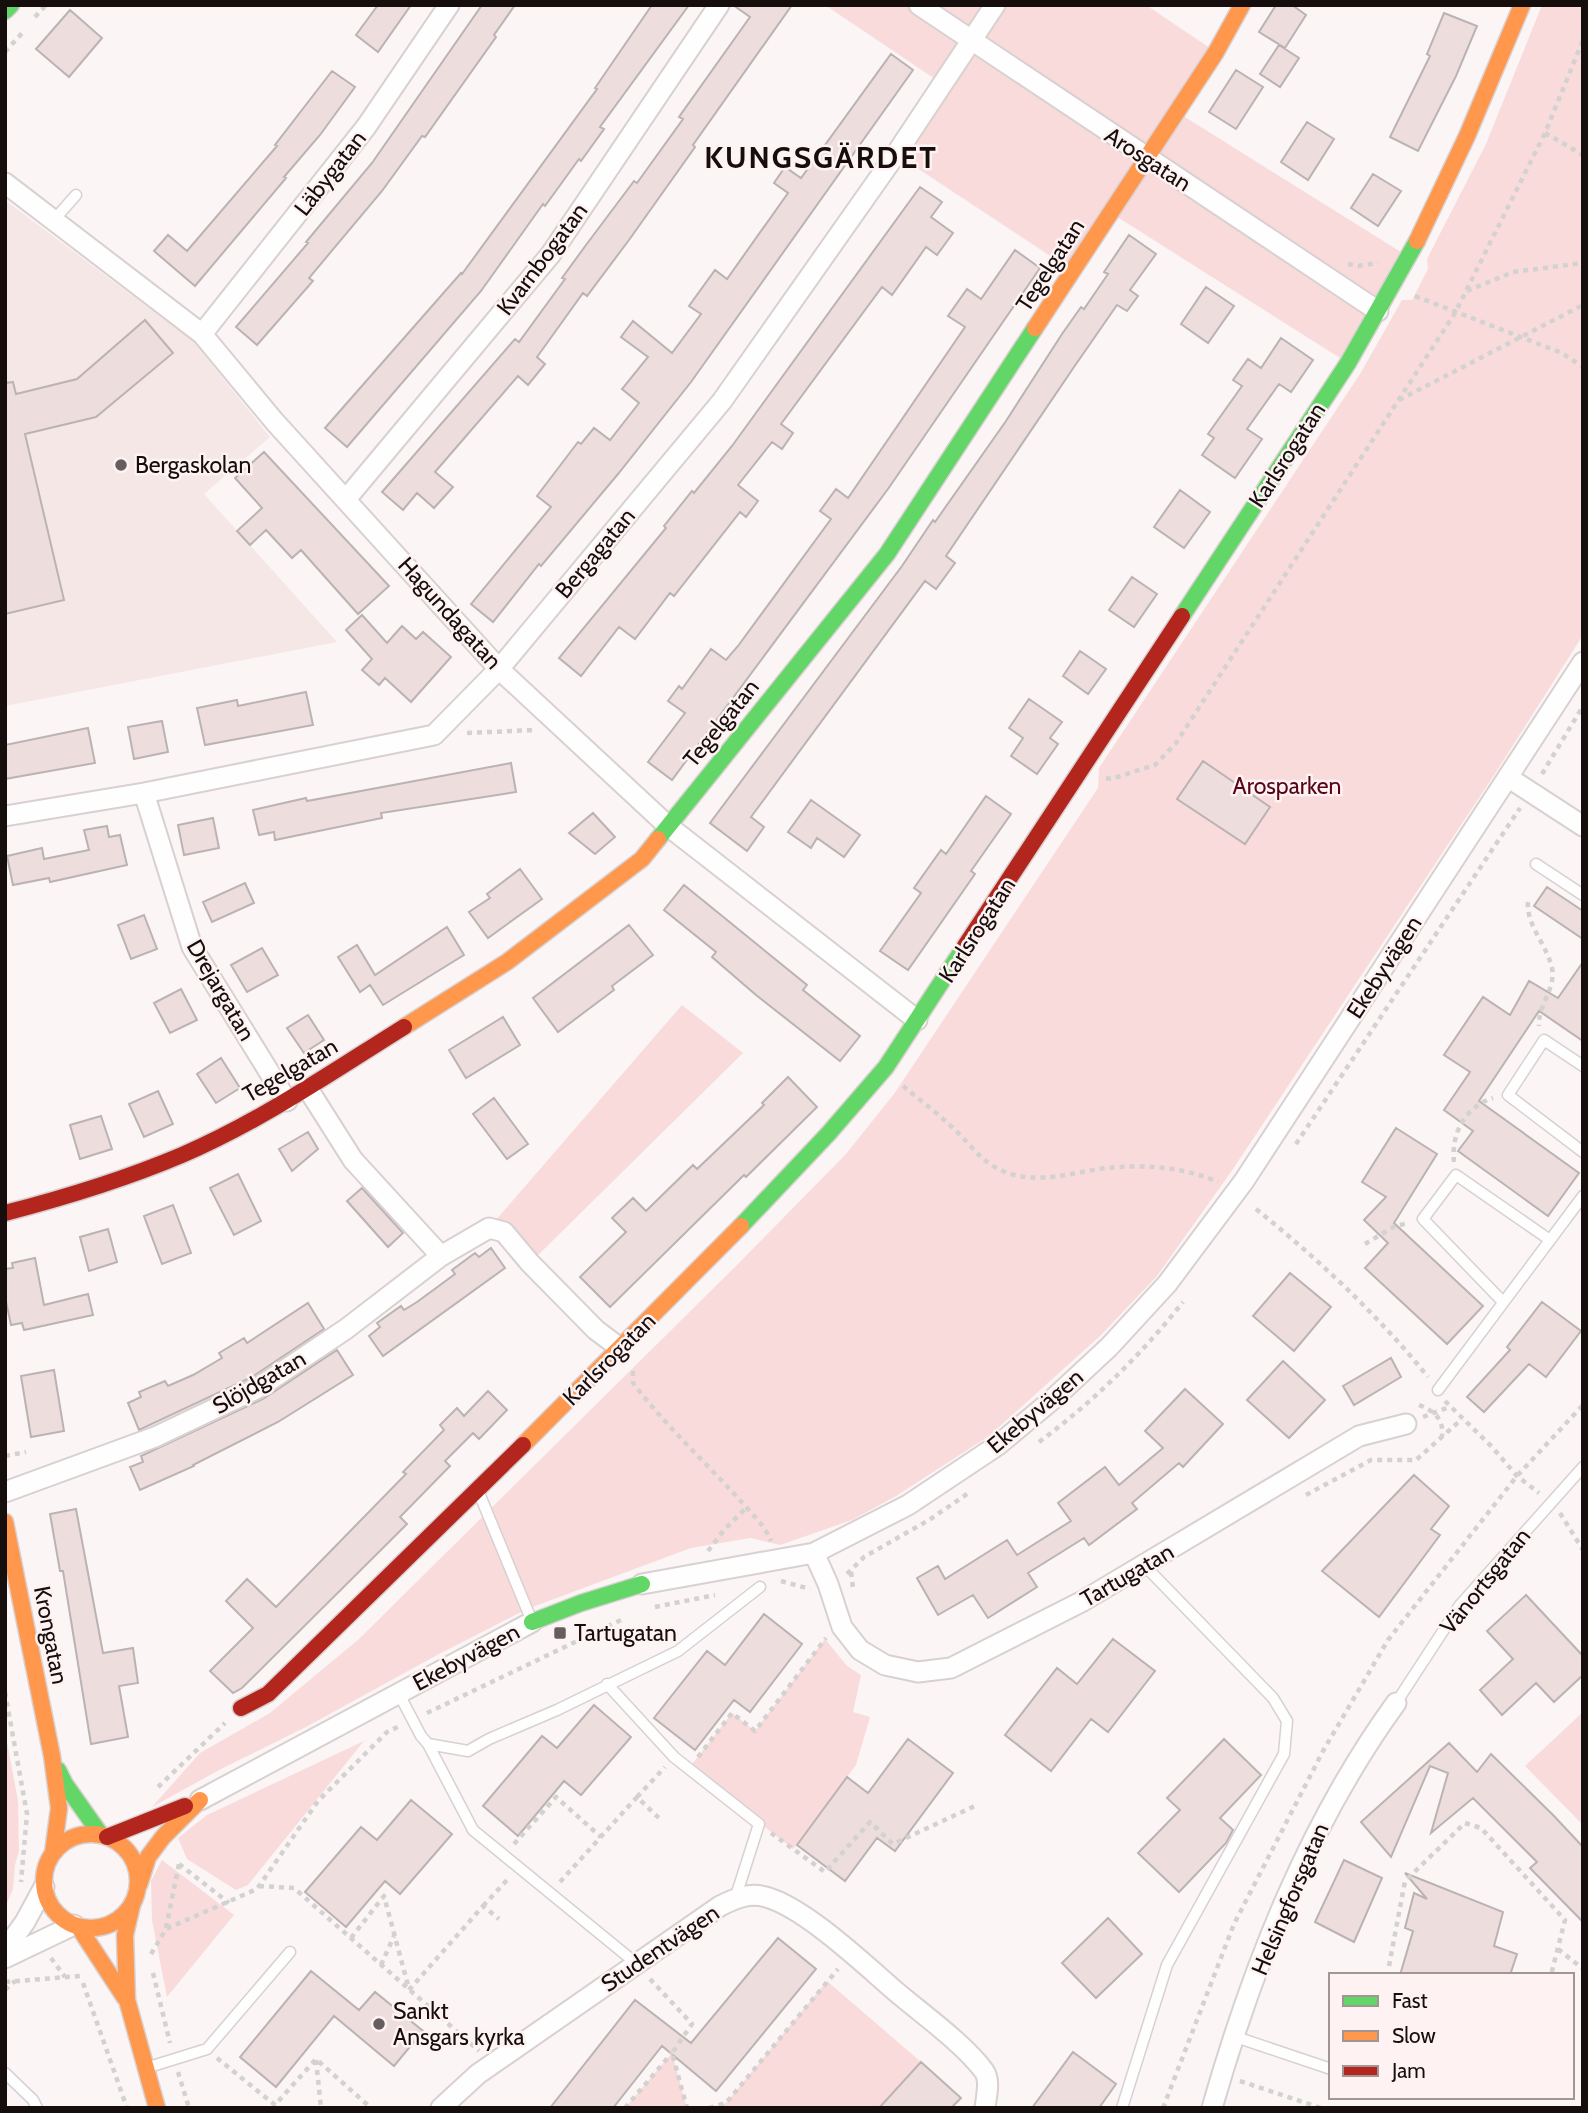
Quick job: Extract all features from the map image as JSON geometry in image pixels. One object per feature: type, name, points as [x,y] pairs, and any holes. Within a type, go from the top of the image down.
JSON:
[{"type":"street","points":[[5,11],[11,5]]},
{"type":"street","name":"Läbygatan","points":[[201,334],[366,127],[449,5]]},
{"type":"street","name":"Kvarnbogatan","points":[[347,498],[551,254],[719,5]]},
{"type":"street","name":"Arosgatan","points":[[919,5],[1378,311]]},
{"type":"street","name":"Bergagatan","points":[[434,735],[499,669],[722,401],[995,5]]},
{"type":"street","name":"Tegelgatan","points":[[5,1213],[92,1190],[184,1154],[287,1101],[507,962],[642,859],[887,554],[1216,52],[1242,5]]},
{"type":"street","name":"Karlsrogatan","points":[[241,1708],[268,1694],[478,1491],[829,1133],[886,1067],[1340,374],[1378,311],[1409,257],[1467,136],[1522,5]]},
{"type":"street","name":"Hagundagatan","points":[[5,183],[201,334],[274,421],[347,498],[499,669],[668,826],[918,1020]]},
{"type":"street","name":"Ekebyvägen","points":[[104,1836],[154,1820],[200,1800],[532,1622],[642,1584],[814,1553],[908,1505],[998,1445],[1109,1347],[1167,1284],[1244,1181],[1583,662]]},
{"type":"street","points":[[5,816],[144,793],[434,735]]},
{"type":"street","points":[[1509,778],[1583,826]]},
{"type":"street","name":"Drejargatan","points":[[144,793],[192,947],[287,1101]]},
{"type":"street","points":[[308,1089],[353,1160],[441,1256]]},
{"type":"street","name":"Slöjdgatan","points":[[5,1492],[155,1437],[258,1388],[346,1329],[441,1256],[489,1228],[504,1232],[530,1263],[596,1330],[621,1348]]},
{"type":"street","name":"Tartugatan","points":[[814,1553],[828,1584],[842,1627],[860,1650],[885,1665],[918,1672],[951,1668],[1083,1601],[1359,1436],[1406,1424]]},
{"type":"street","name":"Krongatan","points":[[5,1522],[52,1756],[59,1808],[53,1853]]},
{"type":"street","name":"Helsingforsgatan","points":[[1212,2108],[1233,2036],[1300,1864],[1373,1735],[1396,1703]]},
{"type":"street","name":"Krongatan","points":[[52,1756],[65,1784],[104,1836]]},
{"type":"street","name":"Ekebyvägen","points":[[139,1885],[148,1857],[163,1837],[200,1800]]},
{"type":"street","points":[[127,2000],[76,1926],[57,1913],[50,1904],[44,1886],[44,1874],[53,1853],[67,1840],[80,1835],[104,1836],[117,1841],[132,1857],[136,1866],[139,1885],[125,1935],[127,2000],[157,2108]]},
{"type":"street","points":[[5,1950],[25,1922],[44,1886]]},
{"type":"street","name":"Studentvägen","points":[[441,2108],[478,2074],[720,1906],[751,1895],[779,1902],[832,1938],[946,2033],[984,2071],[988,2082],[985,2108]]},
{"type":"street","points":[[5,1958],[76,1926],[100,1927],[119,1919],[132,1906]]},
{"type":"lane","points":[[53,221],[76,195]]},
{"type":"lane","points":[[1536,864],[1583,895]]},
{"type":"lane","points":[[1583,1066],[1544,1040],[1508,1095],[1583,1152]]},
{"type":"lane","points":[[1503,1302],[1423,1219],[1456,1175],[1550,1240]]},
{"type":"lane","points":[[1438,1390],[1583,1196]]},
{"type":"lane","name":"Vänortsgatan","points":[[1396,1703],[1460,1605],[1583,1467]]},
{"type":"lane","points":[[478,1491],[532,1622]]},
{"type":"lane","points":[[1122,2108],[1167,1965],[1284,1754],[1287,1721],[1273,1698],[1144,1565]]},
{"type":"lane","points":[[428,1744],[468,1751],[489,1739],[557,1710],[678,1651],[760,1587]]},
{"type":"lane","points":[[607,1684],[674,1757],[759,1824],[734,1899]]},
{"type":"lane","points":[[399,1694],[473,1830],[636,1964]]},
{"type":"lane","points":[[145,2068],[207,2049],[290,1952]]},
{"type":"lane","points":[[1233,2036],[1329,2068]]},
{"type":"lane","points":[[5,2073],[33,2100],[37,2108]]},
{"type":"path","points":[[1080,772],[1111,779],[1131,774],[1155,765],[1176,743],[1455,313],[1545,133],[1583,40]]},
{"type":"path","points":[[1545,133],[1583,155]]},
{"type":"path","points":[[1338,262],[1358,266],[1380,263],[1386,257]]},
{"type":"path","points":[[1466,292],[1513,272],[1583,263]]},
{"type":"path","points":[[1393,285],[1429,303],[1562,353],[1583,367]]},
{"type":"path","points":[[1398,401],[1583,305]]},
{"type":"path","points":[[1290,1154],[1531,791],[1583,706]]},
{"type":"path","points":[[434,735],[563,729]]},
{"type":"path","points":[[1528,902],[1527,913],[1552,967],[1553,982],[1540,1010],[1539,1024],[1544,1040]]},
{"type":"path","points":[[886,1067],[893,1078],[959,1134],[982,1160],[1007,1172],[1027,1177],[1051,1178],[1106,1168],[1140,1166],[1196,1172],[1221,1183]]},
{"type":"path","points":[[1456,1175],[1453,1152],[1455,1136],[1463,1121],[1477,1104],[1508,1095]]},
{"type":"path","points":[[1246,1214],[1253,1203]]},
{"type":"path","points":[[1256,1209],[1332,1275],[1415,1361],[1449,1407],[1492,1447],[1517,1476],[1551,1502],[1583,1550]]},
{"type":"path","points":[[1365,1244],[1395,1226],[1423,1219]]},
{"type":"path","points":[[1030,1448],[1076,1415],[1157,1335],[1186,1297]]},
{"type":"path","points":[[621,1348],[634,1362],[633,1383],[656,1413],[747,1508],[770,1537],[773,1561]]},
{"type":"path","points":[[5,1456],[26,1452]]},
{"type":"path","points":[[760,1587],[777,1580],[807,1590],[828,1584],[851,1572],[864,1557],[929,1521],[977,1487]]},
{"type":"path","points":[[707,1553],[724,1530],[747,1508]]},
{"type":"path","points":[[644,1610],[719,1595]]},
{"type":"path","points":[[189,2108],[174,2060],[153,1973],[151,1954],[166,1929],[229,1903],[259,1886],[318,1801],[387,1732],[633,1615]]},
{"type":"path","points":[[688,1768],[732,1713],[755,1731],[830,1632],[842,1627]]},
{"type":"path","points":[[5,1692],[27,1814],[19,1894]]},
{"type":"path","points":[[550,1893],[674,1757]]},
{"type":"path","points":[[504,1855],[556,1797],[601,1837]]},
{"type":"path","points":[[636,1797],[661,1820]]},
{"type":"path","points":[[759,1824],[825,1872],[870,1822],[893,1844],[977,1805]]},
{"type":"path","points":[[1389,1966],[1405,1881],[1465,1823],[1481,1828],[1565,1920],[1552,1973]]},
{"type":"path","points":[[178,1864],[229,1903]]},
{"type":"path","points":[[410,1990],[519,1868]]},
{"type":"path","points":[[259,1886],[295,1888],[482,2054]]},
{"type":"path","points":[[351,1938],[384,1896],[410,1990]]},
{"type":"path","points":[[483,1906],[499,1919]]},
{"type":"path","points":[[381,1965],[395,1935]]},
{"type":"path","points":[[1558,1949],[1583,1969]]},
{"type":"path","points":[[709,2108],[726,2103],[843,1963]]},
{"type":"path","points":[[625,2108],[672,2053],[692,2024],[636,1964]]},
{"type":"path","points":[[80,1976],[127,2108]]},
{"type":"path","points":[[207,2049],[277,2106],[316,2059]]},
{"type":"path","points":[[672,2053],[687,2108]]},
{"type":"path","points":[[316,2059],[371,2108]]},
{"type":"path","points":[[316,2059],[321,2108]]},
{"type":"path","points":[[1236,2080],[1321,2108]]},
{"type":"path","points":[[357,2108],[363,2100]]},
{"type":"shaded area","name":"Bergaskolan","points":[[5,200],[194,342],[270,437],[204,494],[337,642],[5,706]]},
{"type":"green space","points":[[825,5],[1146,5],[1216,52],[1177,112],[1409,257],[1348,363],[1111,213],[1073,271],[896,154],[944,85]]},
{"type":"green space","name":"Arosparken","points":[[1542,5],[1583,5],[1583,635],[1498,769],[1233,1169],[1157,1276],[1100,1336],[989,1436],[896,1496],[852,1520],[780,1545],[751,1538],[691,1548],[527,1609],[152,1807],[200,1753],[270,1713],[359,1639],[846,1154],[894,1094],[1098,788],[1099,768],[1360,374],[1402,300],[1412,300],[1428,269],[1427,259],[1486,144]]},
{"type":"green space","points":[[682,1005],[743,1053],[530,1263],[489,1228]]},
{"type":"green space","points":[[825,1639],[847,1666],[861,1675],[853,1712],[870,1717],[856,1765],[793,1849],[689,1768],[732,1713],[755,1731]]},
{"type":"green space","points":[[1583,1712],[1583,1825],[1525,1766]]},
{"type":"green space","points":[[5,1731],[18,1801],[19,1851],[13,1889],[5,1908]]},
{"type":"green space","points":[[364,1741],[248,1885],[236,1890],[187,1859],[178,1838],[207,1815]]},
{"type":"green space","points":[[162,1860],[234,1915],[167,1997],[152,1920],[151,1881]]},
{"type":"green space","points":[[827,1981],[921,2062],[879,2108],[709,2108],[726,2103]]},
{"type":"green space","points":[[672,2053],[687,2108],[625,2108]]},
{"type":"building","points":[[378,5],[411,5],[378,52],[356,35]]},
{"type":"building","points":[[482,5],[515,5],[494,35],[496,37],[425,137],[422,136],[382,191],[309,278],[313,281],[257,345],[236,327],[372,163]]},
{"type":"building","points":[[652,5],[689,5],[600,127],[604,129],[581,161],[579,159],[545,206],[543,204],[481,291],[347,447],[325,428],[462,274],[597,89],[595,88]]},
{"type":"building","points":[[733,5],[792,5],[629,240],[587,296],[583,293],[537,357],[545,364],[528,385],[518,376],[435,472],[453,487],[434,508],[417,493],[403,510],[382,492],[515,339],[519,342],[586,245],[634,181],[637,183],[683,119],[679,117],[750,17]]},
{"type":"building","points":[[1276,5],[1292,5],[1306,15],[1285,48],[1259,32]]},
{"type":"building","points":[[70,10],[102,38],[69,77],[36,49]]},
{"type":"building","points":[[1444,13],[1477,26],[1456,76],[1418,151],[1390,137],[1430,56],[1427,54]]},
{"type":"building","points":[[1279,45],[1299,58],[1280,87],[1260,74]]},
{"type":"building","points":[[891,54],[913,70],[691,382],[618,474],[541,566],[539,564],[493,622],[471,604],[551,507],[537,496],[578,442],[581,444],[594,428],[610,440],[639,403],[622,389],[648,357],[621,337],[633,321],[672,353],[701,314],[689,306],[715,270],[727,279],[788,193],[774,183],[785,167],[801,178]]},
{"type":"building","points":[[1236,70],[1263,87],[1236,129],[1209,112]]},
{"type":"building","points":[[332,71],[355,87],[320,135],[284,177],[286,178],[195,286],[154,251],[168,235],[187,251],[277,146],[275,145]]},
{"type":"building","points":[[1307,122],[1334,139],[1308,180],[1281,162]]},
{"type":"building","points":[[1373,174],[1401,191],[1378,226],[1351,208]]},
{"type":"building","points":[[920,187],[942,202],[931,217],[953,233],[937,255],[926,247],[892,295],[882,287],[781,424],[793,433],[782,449],[772,442],[738,485],[758,501],[746,517],[740,512],[674,596],[670,593],[635,639],[619,627],[581,676],[559,658],[666,528],[664,526],[692,491],[694,493],[732,446]]},
{"type":"building","points":[[1129,235],[1156,254],[1130,290],[1138,296],[1127,311],[1117,305],[1074,367],[946,556],[955,563],[936,589],[925,581],[751,817],[764,827],[747,851],[710,823],[902,566],[933,520],[935,522],[1006,421],[1062,334],[1081,307],[1084,309],[1108,274],[1104,272]]},
{"type":"building","points":[[1015,250],[1040,268],[888,489],[672,780],[648,762],[685,713],[668,701],[679,686],[682,689],[711,649],[726,660],[738,646],[831,519],[820,511],[836,489],[848,498],[965,327],[948,316],[967,289],[981,299]]},
{"type":"building","points":[[1206,287],[1234,306],[1208,343],[1181,324]]},
{"type":"building","points":[[145,320],[173,353],[96,417],[25,434],[64,600],[5,614],[5,383],[13,382],[16,394],[77,379]]},
{"type":"building","points":[[1281,338],[1313,360],[1291,392],[1279,384],[1247,429],[1262,439],[1235,478],[1202,455],[1214,438],[1208,434],[1242,386],[1233,380],[1248,359],[1261,368]]},
{"type":"building","points":[[264,452],[389,586],[358,614],[301,550],[292,558],[266,530],[250,545],[237,531],[262,508],[235,478]]},
{"type":"building","points":[[1180,490],[1210,512],[1184,548],[1154,527]]},
{"type":"building","points":[[1132,577],[1157,594],[1134,627],[1109,610]]},
{"type":"building","points":[[362,615],[387,643],[402,626],[416,639],[423,632],[451,657],[411,702],[385,678],[379,685],[362,670],[372,659],[346,630]]},
{"type":"building","points":[[1080,651],[1106,669],[1088,694],[1063,676]]},
{"type":"building","points":[[306,692],[313,725],[205,745],[197,708],[237,700],[238,706]]},
{"type":"building","points":[[1029,699],[1062,722],[1050,738],[1058,744],[1037,774],[1011,756],[1023,738],[1009,728]]},
{"type":"building","points":[[162,721],[168,752],[134,759],[128,727]]},
{"type":"building","points":[[88,728],[95,763],[5,779],[5,745]]},
{"type":"building","points":[[1203,761],[1270,807],[1245,844],[1177,799]]},
{"type":"building","points":[[511,763],[516,792],[381,813],[382,818],[275,840],[274,832],[259,835],[253,810],[306,798],[307,801]]},
{"type":"building","points":[[986,796],[1011,814],[971,871],[975,874],[908,970],[880,951],[921,893],[914,888],[941,850],[946,854]]},
{"type":"building","points":[[811,800],[860,835],[844,857],[817,838],[811,848],[788,832]]},
{"type":"building","points":[[593,813],[615,837],[595,854],[569,833]]},
{"type":"building","points":[[213,818],[219,848],[184,855],[178,825]]},
{"type":"building","points":[[107,826],[109,837],[120,835],[127,865],[50,882],[49,878],[13,885],[7,856],[42,848],[44,859],[89,850],[84,830]]},
{"type":"building","points":[[520,869],[542,899],[488,938],[469,912],[490,898],[487,894]]},
{"type":"building","points":[[245,883],[254,903],[212,922],[203,902]]},
{"type":"building","points":[[684,885],[807,985],[803,990],[860,1036],[840,1061],[756,995],[712,957],[716,952],[664,910]]},
{"type":"building","points":[[1547,887],[1583,911],[1583,939],[1534,906]]},
{"type":"building","points":[[144,915],[157,949],[131,959],[118,925]]},
{"type":"building","points":[[629,925],[653,955],[612,986],[614,990],[558,1032],[533,998]]},
{"type":"building","points":[[447,927],[464,955],[383,1005],[370,985],[360,992],[338,957],[357,945],[375,975]]},
{"type":"building","points":[[262,948],[278,975],[247,992],[231,965]]},
{"type":"building","points":[[1583,962],[1583,1041],[1539,1011],[1479,1101],[1579,1173],[1548,1216],[1458,1151],[1473,1131],[1444,1110],[1470,1072],[1444,1055],[1483,997],[1510,1015],[1529,981],[1558,998]]},
{"type":"building","points":[[181,989],[197,1020],[170,1033],[154,1003]]},
{"type":"building","points":[[308,1015],[324,1040],[304,1053],[287,1028]]},
{"type":"building","points":[[503,1017],[520,1045],[466,1078],[449,1050]]},
{"type":"building","points":[[221,1058],[240,1088],[216,1103],[197,1074]]},
{"type":"building","points":[[788,1077],[817,1107],[610,1307],[580,1277],[626,1232],[612,1218],[633,1198],[646,1211],[693,1165],[697,1169],[764,1105],[762,1103]]},
{"type":"building","points":[[158,1091],[173,1124],[144,1137],[129,1104]]},
{"type":"building","points":[[494,1098],[528,1144],[507,1159],[473,1114]]},
{"type":"building","points":[[101,1116],[112,1149],[80,1159],[70,1125]]},
{"type":"building","points":[[1396,1128],[1437,1154],[1394,1223],[1483,1306],[1447,1344],[1365,1268],[1388,1243],[1364,1220],[1386,1197],[1362,1182]]},
{"type":"building","points":[[308,1132],[318,1149],[292,1171],[279,1149]]},
{"type":"building","points":[[238,1174],[261,1221],[234,1235],[210,1188]]},
{"type":"building","points":[[362,1188],[403,1233],[388,1247],[347,1201]]},
{"type":"building","points":[[173,1205],[191,1253],[162,1264],[144,1216]]},
{"type":"building","points":[[108,1229],[117,1262],[89,1271],[80,1237]]},
{"type":"building","points":[[491,1248],[505,1268],[383,1356],[369,1336],[380,1327],[377,1323],[401,1306],[404,1310],[417,1302],[455,1274],[452,1270],[475,1253],[479,1257]]},
{"type":"building","points":[[35,1258],[44,1305],[88,1294],[93,1315],[24,1330],[22,1323],[11,1325],[5,1297],[5,1269],[13,1268],[12,1263]]},
{"type":"building","points":[[1290,1273],[1331,1307],[1294,1351],[1253,1316]]},
{"type":"building","points":[[1542,1302],[1581,1331],[1546,1377],[1529,1364],[1484,1412],[1467,1397],[1510,1350],[1507,1347]]},
{"type":"building","points":[[308,1303],[324,1329],[252,1377],[139,1430],[128,1403],[141,1397],[139,1392],[165,1381],[168,1386],[193,1375],[222,1358],[219,1353],[244,1338],[247,1343]]},
{"type":"building","points":[[337,1350],[353,1375],[278,1422],[194,1466],[140,1490],[130,1467],[143,1462],[141,1456],[263,1399]]},
{"type":"building","points":[[1391,1358],[1401,1377],[1354,1405],[1343,1386]]},
{"type":"building","points":[[1283,1361],[1325,1400],[1289,1438],[1247,1400]]},
{"type":"building","points":[[54,1370],[64,1431],[31,1437],[21,1376]]},
{"type":"building","points":[[1185,1389],[1223,1424],[1183,1467],[1179,1463],[1132,1503],[1137,1509],[1089,1545],[1084,1538],[1028,1573],[1037,1587],[988,1618],[973,1595],[938,1615],[917,1578],[938,1566],[945,1579],[1007,1540],[1017,1555],[1071,1521],[1058,1503],[1105,1467],[1119,1485],[1163,1448],[1145,1431]]},
{"type":"building","points":[[488,1391],[507,1410],[479,1439],[473,1433],[445,1461],[450,1466],[400,1517],[407,1524],[242,1688],[233,1693],[210,1671],[253,1628],[226,1601],[247,1579],[276,1607],[406,1474],[403,1472],[444,1430],[440,1425],[457,1408],[464,1416]]},
{"type":"building","points":[[1414,1475],[1449,1506],[1431,1529],[1440,1535],[1379,1617],[1322,1571]]},
{"type":"building","points":[[76,1509],[103,1653],[133,1648],[138,1683],[119,1686],[128,1737],[91,1744],[63,1571],[60,1571],[50,1514]]},
{"type":"building","points":[[1526,1595],[1583,1656],[1583,1675],[1554,1702],[1536,1683],[1502,1715],[1480,1690],[1513,1659],[1487,1631]]},
{"type":"building","points":[[764,1614],[802,1644],[750,1712],[734,1700],[695,1750],[654,1718],[707,1651],[725,1665]]},
{"type":"building","points":[[1113,1639],[1155,1671],[1108,1732],[1091,1719],[1051,1771],[1005,1735],[1057,1668],[1077,1684]]},
{"type":"building","points":[[594,1705],[631,1737],[581,1795],[564,1781],[518,1836],[483,1806],[542,1736],[557,1748]]},
{"type":"building","points":[[908,1739],[953,1773],[895,1851],[877,1838],[845,1881],[797,1845],[847,1777],[868,1793]]},
{"type":"building","points":[[1224,1739],[1261,1775],[1220,1818],[1233,1830],[1226,1843],[1179,1892],[1138,1853],[1180,1810],[1167,1798]]},
{"type":"building","points":[[1449,1743],[1477,1772],[1491,1754],[1583,1847],[1583,1922],[1530,1868],[1537,1862],[1473,1798],[1431,1833],[1448,1773],[1430,1766],[1391,1857],[1361,1822]]},
{"type":"building","points":[[411,1800],[452,1834],[400,1894],[385,1881],[346,1927],[305,1892],[361,1827],[377,1840]]},
{"type":"building","points":[[1344,1860],[1382,1878],[1354,1942],[1315,1922]]},
{"type":"building","points":[[1405,1873],[1503,1912],[1494,1946],[1517,1954],[1511,1973],[1401,1973],[1413,1931],[1405,1928],[1414,1893],[1427,1899]]},
{"type":"building","points":[[1108,1918],[1142,1954],[1096,1998],[1062,1963]]},
{"type":"building","points":[[778,1938],[816,1969],[716,2091],[662,2046],[613,2108],[550,2108],[635,2000],[691,2043]]},
{"type":"building","points":[[311,1971],[359,2010],[375,1992],[423,2031],[394,2066],[334,2016],[276,2087],[240,2057]]},
{"type":"building","points":[[1073,2052],[1116,2084],[1099,2108],[1032,2108]]},
{"type":"building","points":[[921,2062],[961,2098],[951,2108],[879,2108]]},
{"type":"traffic: fast","points":[[5,11],[11,5]]},
{"type":"traffic: fast","points":[[1182,616],[1348,363],[1417,241]]},
{"type":"traffic: fast","points":[[658,839],[887,554],[1035,328]]},
{"type":"traffic: fast","points":[[741,1226],[829,1133],[886,1067],[965,946]]},
{"type":"traffic: fast","points":[[532,1622],[642,1584]]},
{"type":"traffic: fast","points":[[58,1770],[101,1835]]},
{"type":"traffic: slow","points":[[1035,328],[1216,52],[1242,5]]},
{"type":"traffic: slow","points":[[1417,241],[1467,136],[1522,5]]},
{"type":"traffic: slow","points":[[404,1027],[507,962],[642,859],[658,839]]},
{"type":"traffic: slow","points":[[523,1445],[741,1226]]},
{"type":"traffic: slow","points":[[5,1522],[52,1756],[59,1808],[53,1853]]},
{"type":"traffic: slow","points":[[139,1885],[148,1857],[163,1837],[200,1800]]},
{"type":"traffic: slow","points":[[91,1834],[109,1838],[124,1848],[134,1863],[138,1881],[134,1899],[124,1914],[109,1924],[91,1928],[73,1924],[58,1914],[48,1899],[44,1881],[48,1863],[58,1848],[73,1838],[91,1834]]},
{"type":"traffic: slow","points":[[132,1905],[125,1935],[127,2000],[157,2108]]},
{"type":"traffic: slow","points":[[78,1926],[125,1998]]},
{"type":"traffic: jam","points":[[965,946],[1182,616]]},
{"type":"traffic: jam","points":[[5,1213],[116,1180],[211,1142],[296,1095],[404,1027]]},
{"type":"traffic: jam","points":[[241,1708],[268,1694],[523,1445]]},
{"type":"traffic: jam","points":[[107,1837],[185,1806]]},
{"type":"place","name":"Bergaskolan","points":[[121,465]]},
{"type":"place","name":"Tartugatan","points":[[560,1633]]},
{"type":"place","name":"Sankt Ansgars kyrka","points":[[379,2024]]},
{"type":"district","name":"KUNGSGÄRDET","points":[[821,157]]}]
